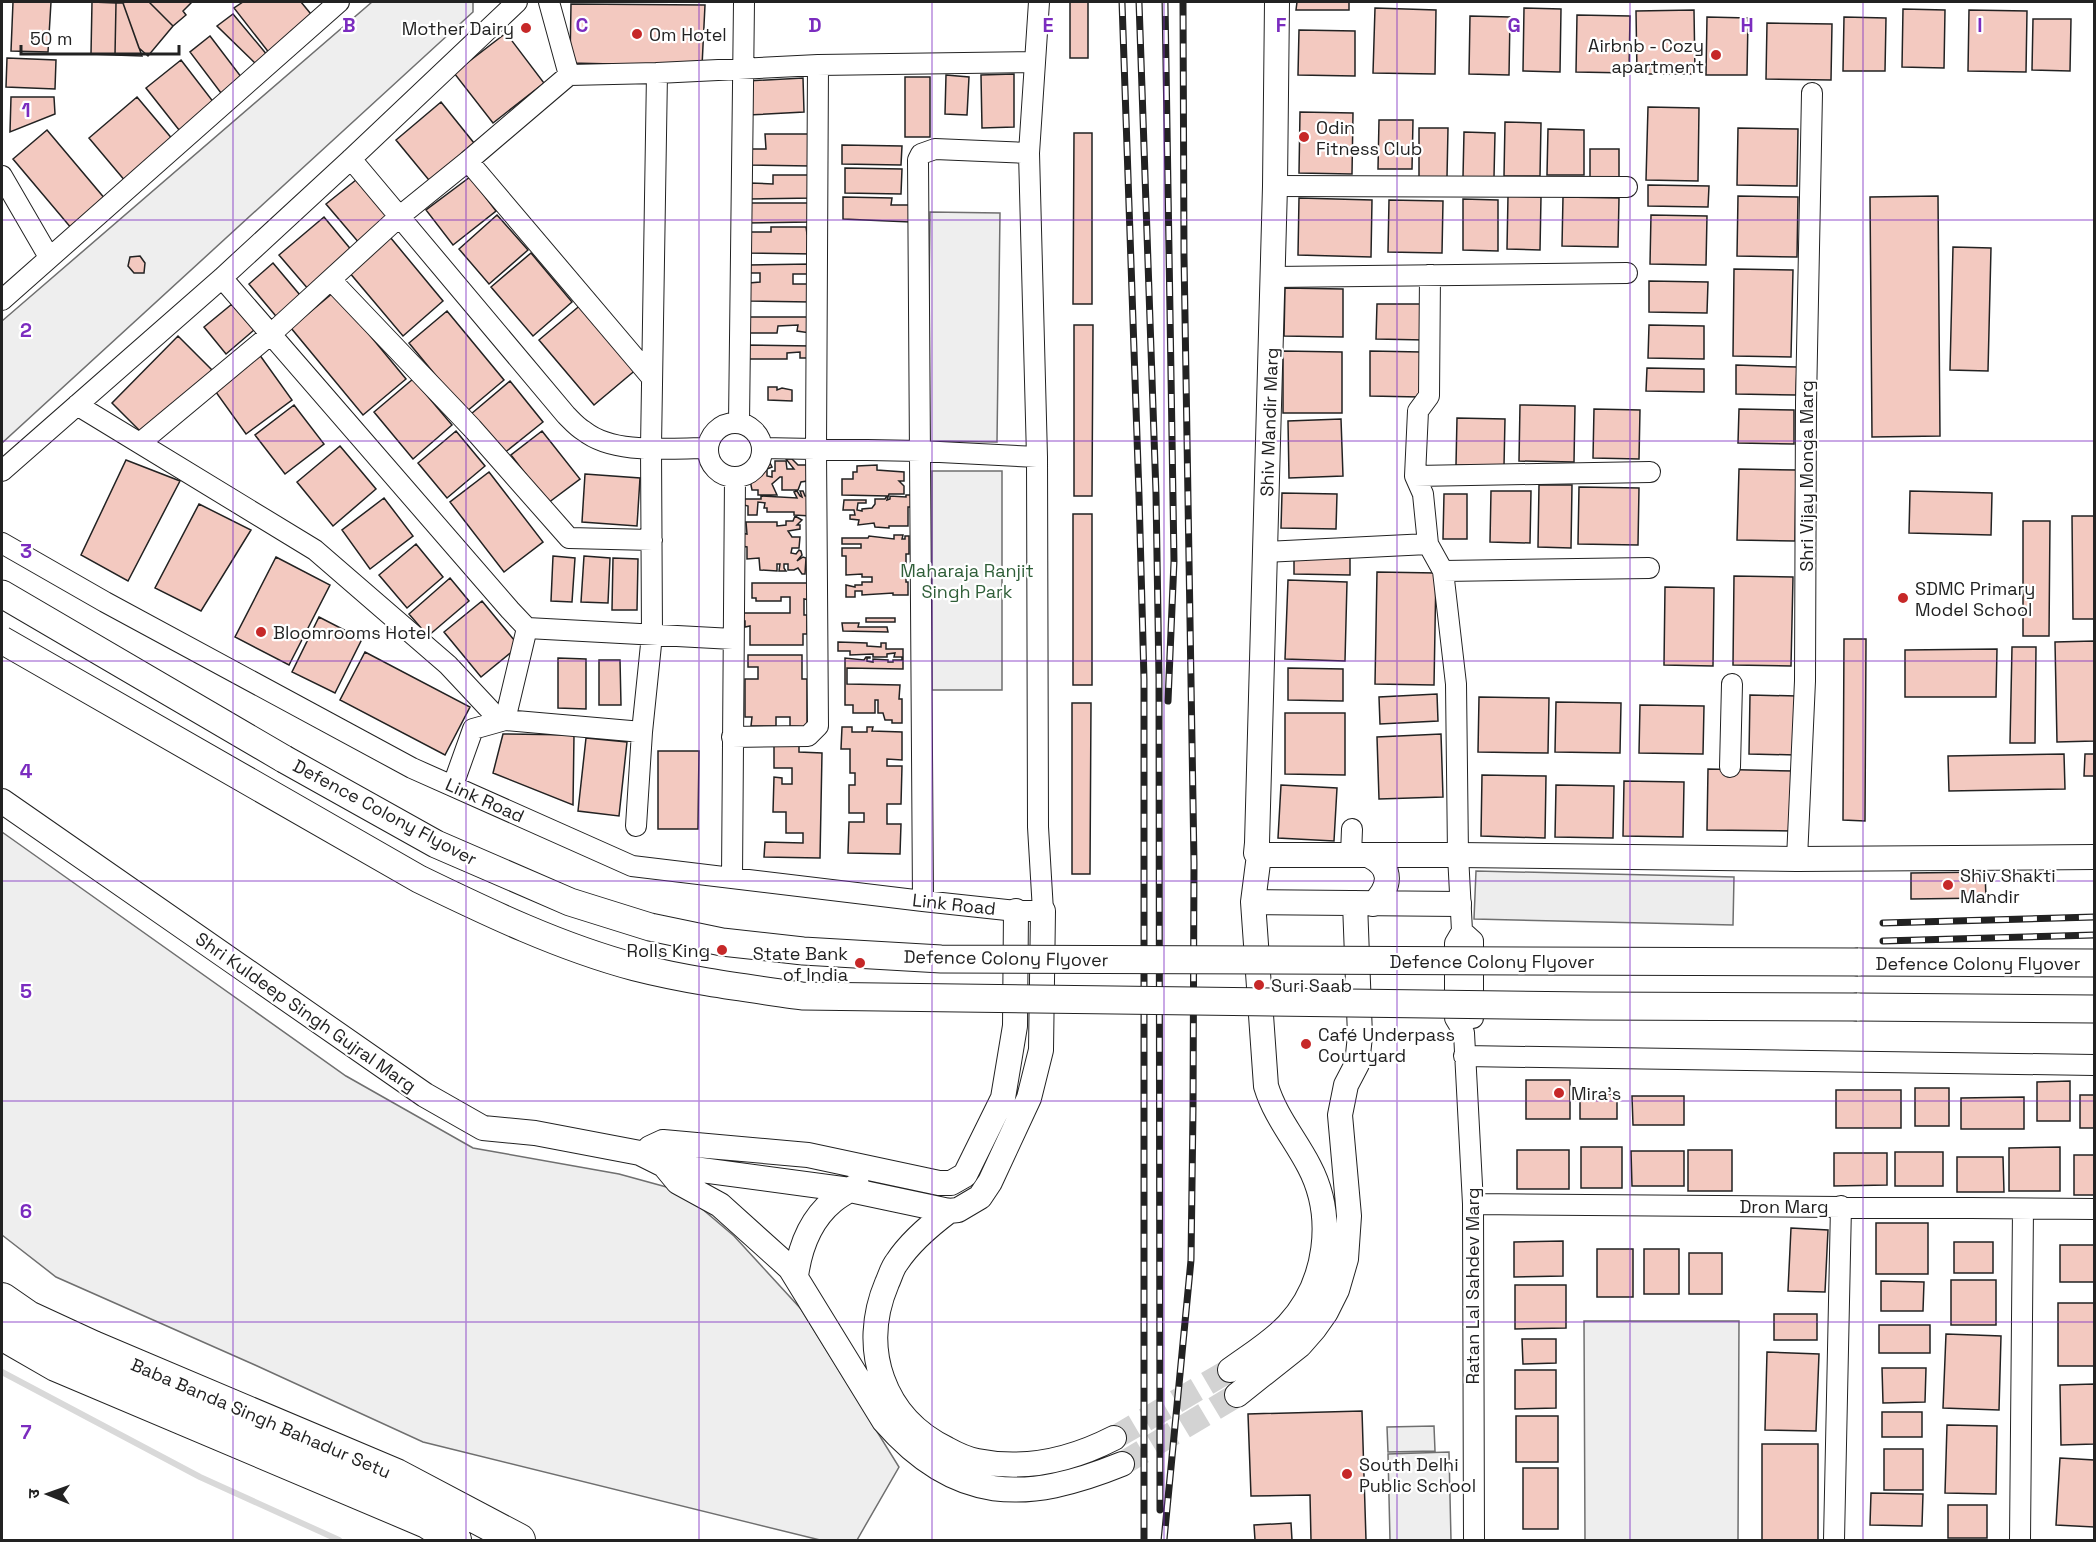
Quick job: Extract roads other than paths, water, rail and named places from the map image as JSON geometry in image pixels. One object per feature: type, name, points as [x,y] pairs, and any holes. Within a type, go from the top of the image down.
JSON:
[{"type":"highway","name":"Baba Banda Singh Bahadur Setu","points":[[2,1299],[28,1317],[93,1347],[396,1475],[519,1540]]},
{"type":"highway","name":"Baba Banda Singh Bahadur Setu","points":[[2,1334],[56,1365],[427,1522],[455,1540]]},
{"type":"main road","name":"Defence Colony Flyover","points":[[2,594],[284,759],[436,844],[570,902],[650,927],[722,942],[803,951],[941,959],[2094,963]]},
{"type":"main road","points":[[2,640],[419,879],[547,937],[635,967],[717,984],[802,996],[1590,1006],[2094,1009]]},
{"type":"street","points":[[2,300],[49,256],[339,2]]},
{"type":"street","points":[[2,471],[222,278],[517,2]]},
{"type":"street","points":[[549,2],[569,75]]},
{"type":"street","points":[[739,423],[744,2]]},
{"type":"street","points":[[664,1153],[949,1211],[958,1210],[980,1197],[990,1182],[1029,1098],[1041,1050],[1043,911],[1038,827],[1037,457],[1029,153],[1039,2]]},
{"type":"street","name":"Shiv Mandir Marg","points":[[1230,1370],[1279,1334],[1290,1323],[1310,1292],[1319,1270],[1324,1247],[1325,1223],[1316,1180],[1278,1117],[1266,1086],[1253,902],[1258,849],[1273,277],[1277,2]]},
{"type":"street","points":[[140,443],[271,334],[400,216],[468,162],[569,75],[818,65],[1035,62]]},
{"type":"street","points":[[732,737],[808,736],[818,726],[816,449],[818,65]]},
{"type":"street","points":[[636,826],[642,732],[652,634],[651,447],[657,73]]},
{"type":"street","name":"Shri Vijay Monga Marg","points":[[1797,859],[1805,681],[1806,403],[1812,93]]},
{"type":"street","points":[[923,901],[918,160],[921,154],[934,149],[1029,153]]},
{"type":"street","points":[[351,159],[566,415],[585,432],[623,447],[708,448]]},
{"type":"street","points":[[468,162],[652,378]]},
{"type":"street","points":[[2,176],[49,256]]},
{"type":"street","points":[[1275,186],[1627,187]]},
{"type":"street","points":[[1273,277],[1627,273]]},
{"type":"street","points":[[1430,275],[1429,396],[1418,411],[1415,476],[1423,494],[1428,544],[1443,571],[1649,568]]},
{"type":"street","points":[[222,278],[527,628],[733,639]]},
{"type":"street","points":[[331,280],[472,428],[569,538],[652,540]]},
{"type":"street","points":[[77,405],[315,550],[448,665],[492,712],[506,720]]},
{"type":"street","points":[[739,423],[750,427],[762,448],[759,463],[753,470],[735,477],[716,471],[710,463],[708,448],[709,441],[717,429],[725,424],[739,423]]},
{"type":"street","points":[[762,448],[921,451],[1037,457]]},
{"type":"street","points":[[1415,476],[1650,472]]},
{"type":"street","points":[[732,878],[735,477]]},
{"type":"street","name":"Link Road","points":[[2,543],[105,602],[412,768],[632,866],[923,901],[1016,911],[1043,911]]},
{"type":"street","points":[[1265,552],[1428,544]]},
{"type":"street","name":"Ratan Lal Sahdev Marg","points":[[1443,571],[1456,684],[1459,904],[1462,931],[1455,943],[1455,1018],[1464,1033],[1473,1204],[1474,1540]]},
{"type":"street","points":[[506,720],[527,628]]},
{"type":"street","points":[[1730,767],[1732,684]]},
{"type":"street","points":[[453,785],[473,729],[506,720],[642,732]]},
{"type":"street","name":"Shri Kuldeep Singh Gujral Marg","points":[[2,801],[425,1095],[483,1128],[535,1133],[640,1153],[664,1153]]},
{"type":"street","points":[[1352,829],[1360,855]]},
{"type":"street","points":[[1258,849],[1360,855],[1797,859],[2094,857]]},
{"type":"street","points":[[1360,855],[1382,863],[1386,872],[1385,890],[1364,904]]},
{"type":"street","points":[[1253,902],[1459,904]]},
{"type":"street","points":[[1236,1395],[1300,1346],[1314,1329],[1337,1290],[1346,1259],[1349,1216],[1340,1115],[1346,1085],[1357,1064],[1364,904]]},
{"type":"street","points":[[664,1153],[808,1155],[939,1183],[951,1183],[960,1179],[970,1168],[1003,1098],[1015,1026],[1016,911]]},
{"type":"street","points":[[1464,1056],[2094,1065]]},
{"type":"street","points":[[664,1153],[678,1182],[720,1205],[790,1268],[884,1421],[903,1443],[946,1474],[988,1489],[1016,1491],[1073,1483],[1122,1464]]},
{"type":"street","points":[[796,1276],[800,1252],[821,1213],[834,1200],[878,1169]]},
{"type":"street","name":"Dron Marg","points":[[1473,1204],[2094,1209]]},
{"type":"street","points":[[1834,1540],[1841,1206]]},
{"type":"street","points":[[2020,1540],[2023,1209]]},
{"type":"street","points":[[949,1211],[920,1235],[896,1263],[880,1301],[875,1337],[879,1372],[890,1398],[904,1418],[935,1443],[976,1461],[1022,1465],[1043,1463],[1082,1454],[1114,1438]]},
{"type":"waterway","points":[[2,1372],[200,1477],[339,1540]]},
{"type":"tunnel","points":[[1114,1438],[1230,1370]]},
{"type":"tunnel","points":[[1122,1464],[1237,1395]]},
{"type":"railway","points":[[1122,2],[1144,679],[1144,1540]]},
{"type":"railway","points":[[1139,2],[1156,494],[1159,679],[1160,1510]]},
{"type":"railway","points":[[1165,2],[1174,561],[1168,701]]},
{"type":"railway","points":[[1164,1540],[1191,1260],[1193,1110],[1194,863],[1184,256],[1183,2]]},
{"type":"railway","points":[[1883,923],[2094,917]]},
{"type":"railway","points":[[1883,941],[2094,935]]},
{"type":"place","name":"Mother Dairy","points":[[526,28]]},
{"type":"place","name":"Om Hotel","points":[[637,34]]},
{"type":"place","name":"Airbnb - Cozy apartment","points":[[1716,55]]},
{"type":"place","name":"Odin Fitness Club","points":[[1304,137]]},
{"type":"place","name":"SDMC Primary Model School","points":[[1903,598]]},
{"type":"place","name":"Bloomrooms Hotel","points":[[261,632]]},
{"type":"place","name":"Shiv Shakti Mandir","points":[[1948,885]]},
{"type":"place","name":"Rolls King","points":[[722,950]]},
{"type":"place","name":"State Bank of India","points":[[860,963]]},
{"type":"place","name":"Suri Saab","points":[[1259,985]]},
{"type":"place","name":"Café Underpass Courtyard","points":[[1306,1044]]},
{"type":"place","name":"Mira's","points":[[1559,1093]]},
{"type":"place","name":"South Delhi Public School","points":[[1347,1474]]},
{"type":"park label","name":"Maharaja Ranjit Singh Park","points":[[967,580]]}]
